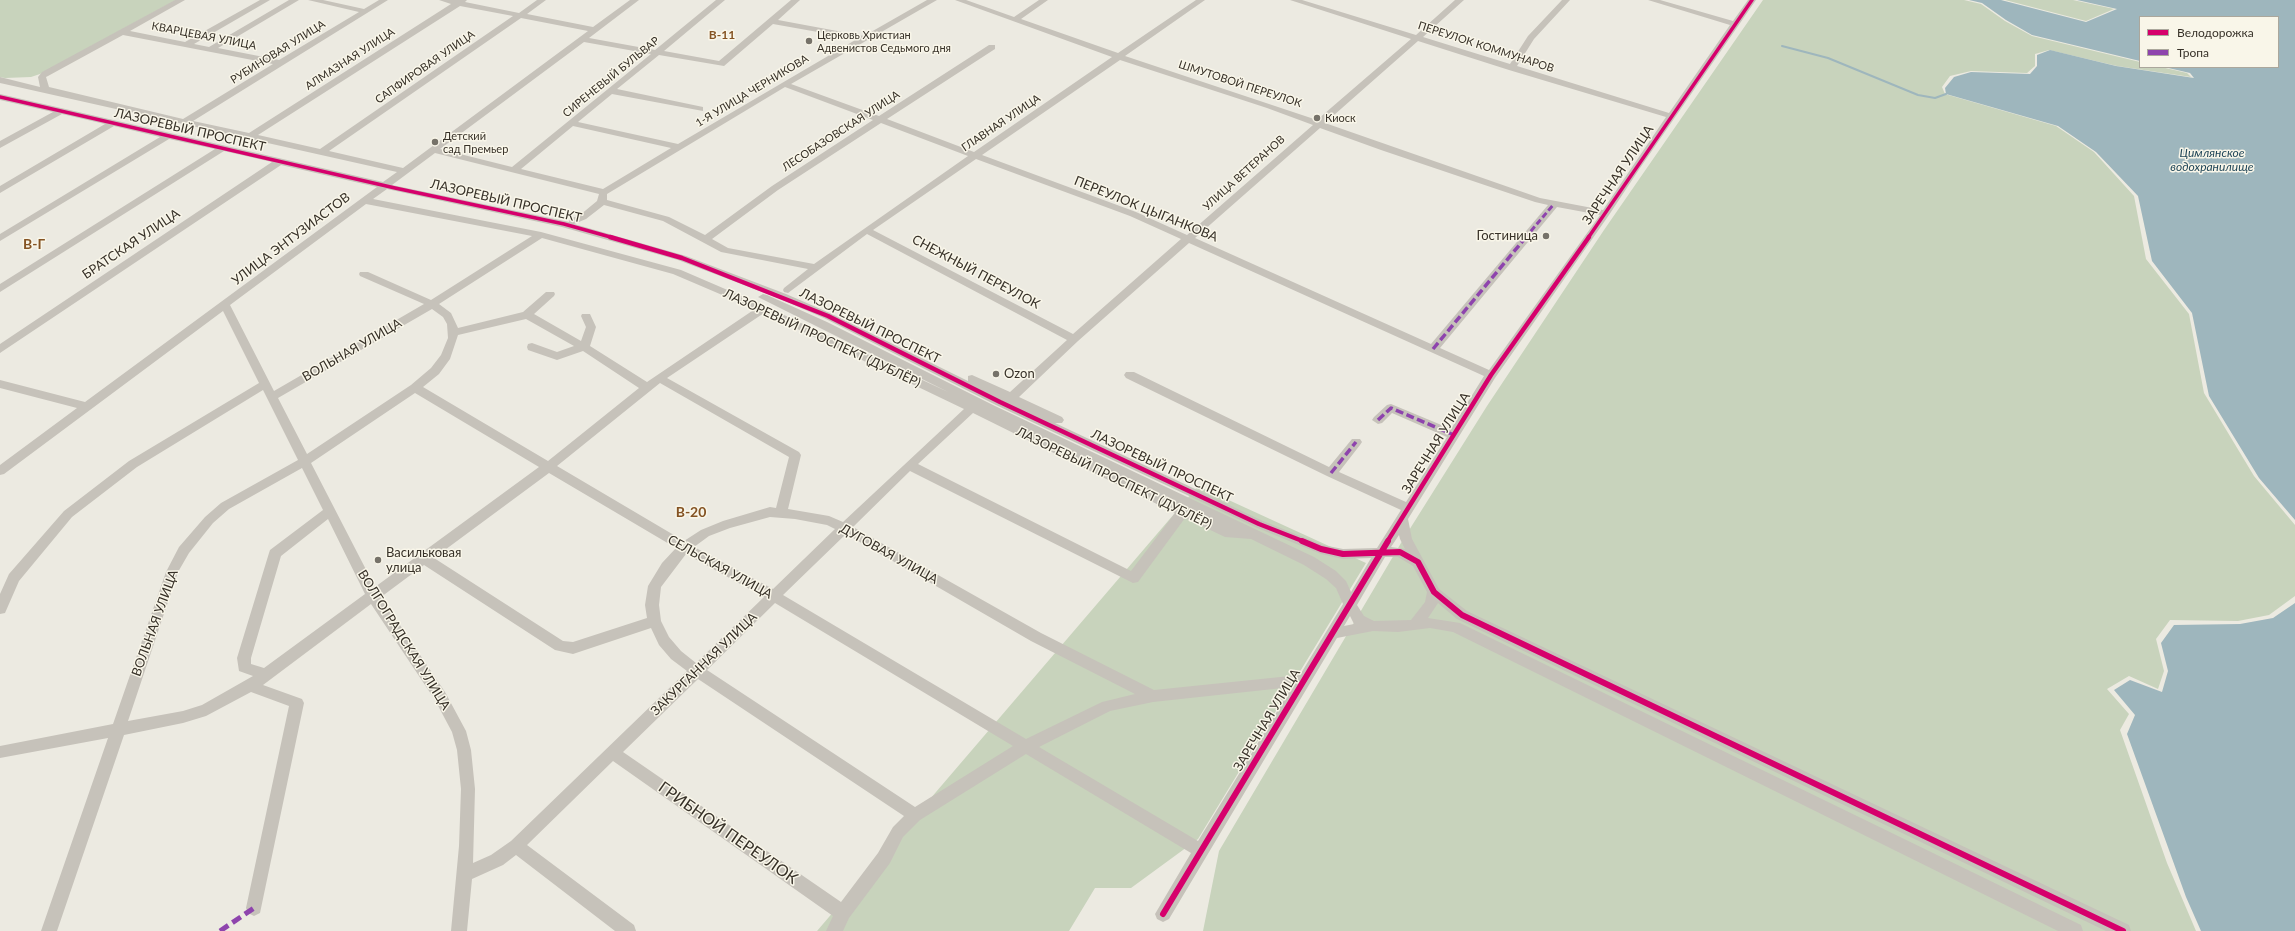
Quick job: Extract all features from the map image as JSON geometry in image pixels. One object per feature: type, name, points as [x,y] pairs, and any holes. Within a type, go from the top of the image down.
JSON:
[{"type":"street","points":[[52,92],[46,89],[43,83],[42,77],[45,74],[181,0]]},
{"type":"street","points":[[187,44],[266,0]]},
{"type":"street","points":[[211,49],[295,0]]},
{"type":"street","points":[[312,0],[365,11]]},
{"type":"street","name":"РУБИНОВАЯ УЛИЦА","points":[[184,122],[384,0]]},
{"type":"street","points":[[443,0],[461,2],[519,16],[594,30]]},
{"type":"street","name":"САПФИРОВАЯ УЛИЦА","points":[[321,153],[542,0]]},
{"type":"street","name":"УЛИЦА ЭНТУЗИАСТОВ","points":[[0,471],[636,0]]},
{"type":"street","name":"СИРЕНЕВЫЙ БУЛЬВАР","points":[[514,170],[721,0]]},
{"type":"street","points":[[583,39],[721,64],[796,0]]},
{"type":"street","name":"1-Я УЛИЦА ЧЕРНИКОВА","points":[[603,197],[680,147],[784,84],[863,38],[933,0]]},
{"type":"street","name":"ШМУТОВОЙ ПЕРЕУЛОК","points":[[959,0],[1120,57],[1319,123],[1384,148],[1554,204],[1606,213]]},
{"type":"street","points":[[1016,19],[1044,0]]},
{"type":"street","name":"ГЛАВНАЯ УЛИЦА","points":[[816,266],[1201,0]]},
{"type":"street","name":"ПЕРЕУЛОК КОММУНАРОВ","points":[[1294,0],[1671,116]]},
{"type":"street","name":"УЛИЦА ВЕТЕРАНОВ","points":[[1011,398],[1074,339],[1460,0]]},
{"type":"street","points":[[1512,68],[1531,38],[1566,0]]},
{"type":"street","points":[[1652,0],[1735,24]]},
{"type":"street","name":"ЗАРЕЧНАЯ УЛИЦА","points":[[1163,914],[1408,508],[1491,375],[1606,213],[1671,116],[1752,0]]},
{"type":"street","name":"АЛМАЗНАЯ УЛИЦА","points":[[249,137],[461,2]]},
{"type":"street","points":[[772,21],[863,38]]},
{"type":"street","name":"КВАРЦЕВАЯ УЛИЦА","points":[[122,32],[281,63]]},
{"type":"street","name":"ЛЕСОБАЗОВСКАЯ УЛИЦА","points":[[705,240],[775,188],[992,47]]},
{"type":"street","name":"ЛАЗОРЕВЫЙ ПРОСПЕКТ","points":[[0,80],[404,171]]},
{"type":"street","name":"ПЕРЕУЛОК ЦЫГАНКОВА","points":[[784,84],[1133,214],[1491,375]]},
{"type":"street","points":[[612,91],[700,109]]},
{"type":"street","name":"ЛАЗОРЕВЫЙ ПРОСПЕКТ","points":[[1,98],[222,148],[383,188],[556,228],[676,263],[775,302],[992,409],[1258,529],[1321,549],[1343,554],[1382,551]]},
{"type":"street","points":[[0,145],[61,111]]},
{"type":"street","points":[[0,190],[113,123]]},
{"type":"street","points":[[572,123],[680,147]]},
{"type":"street","points":[[0,238],[167,136]]},
{"type":"street","points":[[0,289],[222,148]]},
{"type":"street","points":[[433,150],[514,170],[603,197],[666,219],[725,250],[816,266]]},
{"type":"street","name":"БРАТСКАЯ УЛИЦА","points":[[0,349],[279,162]]},
{"type":"street","name":"ЛАЗОРЕВЫЙ ПРОСПЕКТ","points":[[383,188],[564,224],[682,258],[782,296],[828,316],[1258,529],[1331,575],[1341,586],[1350,605]]},
{"type":"street","name":"ЛАЗОРЕВЫЙ ПРОСПЕКТ (ДУБЛЁР)","points":[[366,201],[541,235],[677,272],[763,310],[972,408],[1229,534],[1258,529],[1240,506],[1011,398],[788,290],[687,252],[573,221],[449,194],[429,196]]},
{"type":"street","points":[[573,221],[583,217],[603,197]]},
{"type":"street","points":[[1433,349],[1554,204]]},
{"type":"street","name":"СНЕЖНЫЙ ПЕРЕУЛОК","points":[[866,230],[1074,339]]},
{"type":"street","name":"ВОЛЬНАЯ УЛИЦА","points":[[272,397],[432,304],[541,235]]},
{"type":"street","points":[[788,290],[816,266]]},
{"type":"street","points":[[364,274],[432,304],[447,315],[452,324],[453,333],[527,315],[550,294]]},
{"type":"street","name":"ВОЛГОГРАДСКАЯ УЛИЦА","points":[[225,305],[372,594],[440,696],[459,731],[464,750],[468,789],[467,846],[460,931]]},
{"type":"street","points":[[0,752],[118,731],[183,717],[206,710],[250,686],[372,594],[424,558],[549,466],[659,378],[763,310]]},
{"type":"street","points":[[527,315],[584,347],[648,388]]},
{"type":"street","points":[[584,347],[591,327],[586,316]]},
{"type":"street","name":"ВОЛЬНАЯ УЛИЦА","points":[[49,931],[172,572],[184,550],[209,520],[225,506],[305,461],[415,388],[435,371],[446,356],[453,338],[453,333]]},
{"type":"street","points":[[532,347],[557,356],[584,347]]},
{"type":"street","points":[[1130,375],[1331,473],[1408,508]]},
{"type":"street","points":[[659,378],[795,455],[781,513]]},
{"type":"street","points":[[0,609],[14,578],[68,514],[133,464],[265,384]]},
{"type":"street","points":[[2,385],[87,407]]},
{"type":"street","name":"СЕЛЬСКАЯ УЛИЦА","points":[[415,388],[684,547],[774,596],[1201,851]]},
{"type":"street","name":"ЗАКУРГАННАЯ УЛИЦА","points":[[464,875],[497,860],[516,846],[909,465],[972,408]]},
{"type":"street","points":[[1378,420],[1391,408],[1454,435]]},
{"type":"street","points":[[1331,473],[1356,442]]},
{"type":"street","points":[[909,465],[1133,578],[1183,512]]},
{"type":"street","points":[[264,674],[244,667],[244,658],[275,553],[330,511]]},
{"type":"street","name":"ДУГОВАЯ УЛИЦА","points":[[915,816],[697,672],[676,655],[664,641],[654,621],[652,605],[655,586],[667,567],[684,547],[705,533],[750,516],[770,512],[813,517],[845,528],[1036,637],[1153,696]]},
{"type":"street","points":[[1402,520],[1406,539],[1428,578],[1434,592],[1462,615],[2122,931]]},
{"type":"street","points":[[1382,551],[1400,552],[1418,562]]},
{"type":"street","points":[[424,558],[560,646],[573,648],[654,621]]},
{"type":"street","points":[[1414,626],[1431,604],[1434,592]]},
{"type":"street","points":[[1350,605],[1359,620],[1373,626]]},
{"type":"street","points":[[1333,633],[1373,626],[1414,626],[1440,624],[1455,627],[2075,931]]},
{"type":"street","points":[[834,931],[843,913],[884,858],[898,832],[915,816],[1025,747],[1107,706],[1153,696],[1304,680]]},
{"type":"street","points":[[250,686],[297,703],[254,908]]},
{"type":"street","name":"ГРИБНОЙ ПЕРЕУЛОК","points":[[613,753],[843,913]]},
{"type":"street","points":[[516,846],[628,931]]},
{"type":"green space","points":[[0,0],[176,0],[40,74],[31,77],[5,78],[0,77]]},
{"type":"green space","points":[[1763,0],[1964,0],[1981,4],[2005,21],[2032,36],[2139,62],[2139,68],[2165,68],[2187,73],[2191,77],[2117,66],[2049,50],[2035,54],[2035,66],[2027,73],[1971,71],[1950,76],[1942,87],[1945,94],[2056,126],[2094,152],[2134,196],[2146,259],[2189,314],[2204,393],[2254,476],[2295,525],[2295,596],[2269,615],[2238,621],[2170,620],[2156,639],[2164,671],[2158,689],[2129,676],[2107,689],[2129,714],[2120,730],[2167,863],[2196,931],[1203,931],[1219,851],[1401,543],[1487,406],[1604,230]]},
{"type":"green space","points":[[2005,0],[2073,0],[2114,9],[2086,21]]},
{"type":"green space","points":[[1198,486],[1366,563],[1198,839],[1131,888],[1095,888],[1069,931],[817,931]]},
{"type":"water","name":"Цимлянское водохранилище","points":[[1969,0],[2001,0],[2086,22],[2117,9],[2077,0],[2295,0],[2295,520],[2259,478],[2209,396],[2192,313],[2152,261],[2138,196],[2096,152],[2058,126],[1946,94],[1945,88],[1954,77],[1971,72],[2030,74],[2037,66],[2037,55],[2050,50],[2116,66],[2194,78],[2190,73],[2168,68],[2279,68],[2279,16],[2139,16],[2139,61],[2032,35],[2006,20],[1982,3]]},
{"type":"water","points":[[2295,603],[2295,931],[2201,931],[2186,897],[2127,734],[2135,715],[2114,690],[2130,680],[2162,692],[2168,671],[2161,643],[2174,625],[2240,624],[2273,618]]},
{"type":"waterway","points":[[1782,46],[1828,58],[1918,95],[1935,98],[1946,94]]},
{"type":"marked path","points":[[1433,349],[1554,204]]},
{"type":"marked path","points":[[1378,420],[1391,408],[1454,435]]},
{"type":"marked path","points":[[1331,473],[1356,442]]},
{"type":"marked path","points":[[220,931],[254,908]]},
{"type":"cycle path","points":[[1163,914],[1382,551],[1491,375],[1606,213],[1635,168],[1752,0]]},
{"type":"cycle path","points":[[0,97],[395,188],[564,224],[682,258],[782,296],[828,316],[1000,402],[1259,524],[1321,549],[1343,554],[1400,552],[1418,562],[1428,578],[1434,592],[1462,615],[2123,931]]},
{"type":"place","name":"Церковь Христиан Адвенистов Седьмого дня","points":[[809,41]]},
{"type":"place","name":"Киоск","points":[[1317,118]]},
{"type":"place","name":"Детский сад Премьер","points":[[435,142]]},
{"type":"place","name":"Гостиница","points":[[1546,236]]},
{"type":"place","name":"Ozon","points":[[996,374]]},
{"type":"place","name":"Васильковая улица","points":[[378,560]]},
{"type":"district","name":"В-11","points":[[722,35]]},
{"type":"district","name":"В-Г","points":[[34,244]]},
{"type":"district","name":"В-20","points":[[691,512]]}]
